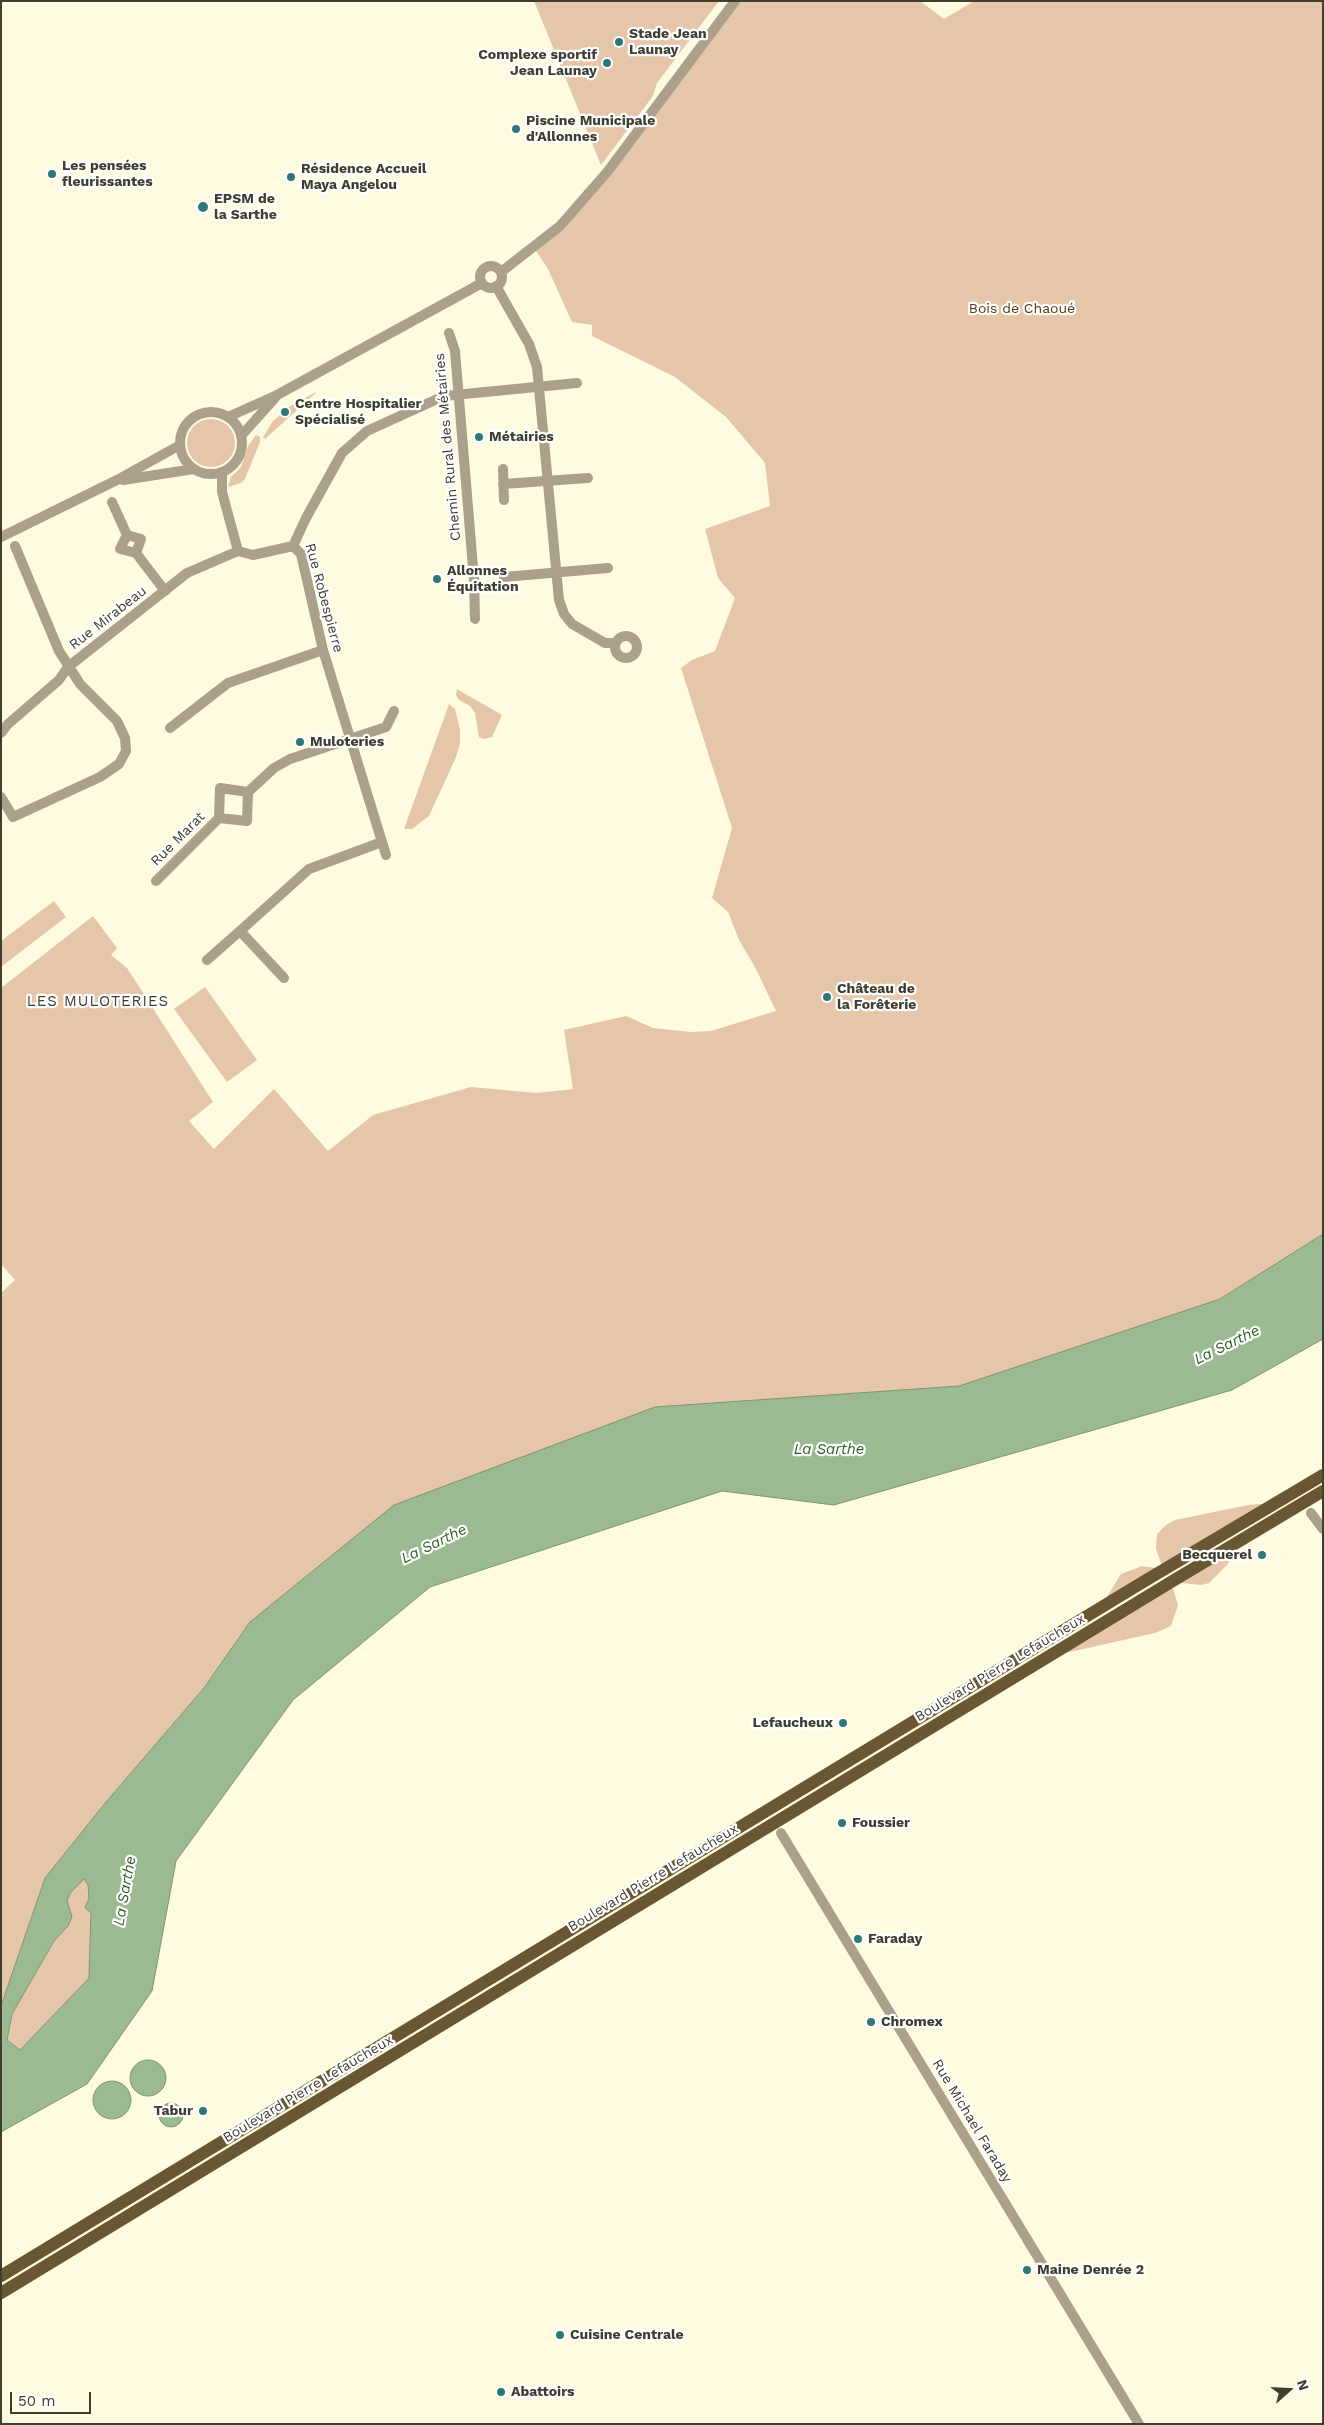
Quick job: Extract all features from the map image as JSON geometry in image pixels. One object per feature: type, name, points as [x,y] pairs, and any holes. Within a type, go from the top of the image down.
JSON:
[{"type":"main road","name":"Boulevard Pierre Lefaucheux","points":[[1,2276],[1163,1570],[1323,1475]]},
{"type":"main road","name":"Boulevard Pierre Lefaucheux","points":[[1,2293],[1171,1582],[1323,1492]]},
{"type":"main road","points":[[1163,1570],[1171,1582]]},
{"type":"main road","points":[[1,2266],[40,2254]]},
{"type":"street","points":[[500,272],[560,226],[608,171],[735,1]]},
{"type":"street","points":[[493,266],[500,272],[502,278],[496,286],[490,287],[482,283],[481,274],[487,267],[493,266]]},
{"type":"street","points":[[228,417],[277,396],[482,283]]},
{"type":"street","points":[[496,286],[534,354],[540,387],[559,600],[564,614],[572,624],[605,643],[615,643]]},
{"type":"street","name":"Chemin Rural des Métairies","points":[[449,332],[455,351],[475,586],[475,619]]},
{"type":"street","name":"Rue Robespierre","points":[[386,855],[323,650],[301,554],[293,546],[322,487],[349,446],[367,431],[444,396],[577,384]]},
{"type":"street","points":[[241,436],[277,396]]},
{"type":"street","points":[[117,480],[194,469],[210,474],[222,472],[237,460],[241,450],[241,436],[238,428],[228,417],[213,412],[196,415],[182,430],[180,445],[184,459],[194,469]]},
{"type":"street","points":[[1,537],[117,480],[180,445]]},
{"type":"street","points":[[503,469],[504,500]]},
{"type":"street","points":[[222,472],[222,492],[238,551]]},
{"type":"street","points":[[503,484],[588,478]]},
{"type":"street","name":"Rue Mirabeau","points":[[112,502],[127,534],[141,539],[136,553]]},
{"type":"street","name":"Rue Mirabeau","points":[[127,534],[120,549],[136,553],[165,591]]},
{"type":"street","points":[[1,797],[13,817],[100,777],[114,768],[123,758],[126,751],[125,738],[117,721],[80,684],[59,651],[15,546]]},
{"type":"street","name":"Rue Mirabeau","points":[[1,733],[8,724],[59,680],[68,667],[187,573],[238,551],[253,555],[293,546]]},
{"type":"street","points":[[504,577],[608,568]]},
{"type":"street","points":[[170,728],[228,683],[323,650]]},
{"type":"street","points":[[248,792],[274,768],[290,759],[386,727],[394,711]]},
{"type":"street","name":"Rue Marat","points":[[156,880],[219,818],[220,788],[248,792],[247,821],[219,818]]},
{"type":"street","points":[[207,960],[309,869],[382,842]]},
{"type":"street","points":[[240,931],[284,978]]},
{"type":"street","points":[[1311,1513],[1323,1529]]},
{"type":"street","name":"Rue Michael Faraday","points":[[781,1833],[1140,2424]]},
{"type":"green space","name":"Stade Jean Launay","points":[[534,1],[719,1],[657,83],[653,96],[601,165]]},
{"type":"green space","name":"Bois de Chaoué","points":[[735,1],[920,1],[944,19],[974,1],[1323,1],[1323,1234],[1220,1299],[959,1386],[655,1407],[250,1622],[204,1688],[106,1802],[45,1878],[1,2006],[1,1293],[15,1280],[1,1264],[1,988],[93,916],[117,948],[111,955],[127,968],[213,1102],[189,1121],[214,1149],[274,1089],[328,1151],[373,1115],[471,1087],[537,1093],[573,1089],[564,1030],[626,1016],[653,1028],[691,1032],[711,1031],[776,1011],[755,967],[739,940],[728,912],[712,898],[732,828],[681,668],[692,660],[715,651],[735,598],[718,578],[705,529],[770,506],[765,463],[726,417],[675,377],[592,336],[592,325],[572,322],[548,269],[534,248],[560,226]]},
{"type":"green space","points":[[318,391],[265,439],[263,437],[273,421],[290,406]]},
{"type":"green space","points":[[206,419],[216,419],[228,426],[235,438],[235,448],[228,460],[216,467],[206,467],[198,463],[191,456],[187,448],[187,438],[191,430],[198,423]]},
{"type":"green space","points":[[256,435],[260,437],[260,442],[245,479],[241,483],[228,487],[231,477],[241,467],[248,446]]},
{"type":"green space","points":[[457,689],[502,715],[492,737],[484,739],[479,737],[475,713],[470,706],[459,700],[456,695]]},
{"type":"green space","points":[[449,704],[455,709],[460,730],[460,744],[456,757],[429,816],[412,829],[404,829]]},
{"type":"green space","points":[[54,901],[66,917],[1,967],[1,941]]},
{"type":"green space","points":[[205,987],[257,1060],[227,1082],[174,1009]]},
{"type":"green space","points":[[1275,1503],[1100,1608],[1121,1574],[1142,1566],[1163,1569],[1156,1549],[1157,1534],[1166,1525],[1175,1520],[1248,1505]]},
{"type":"green space","points":[[1242,1539],[1227,1565],[1209,1583],[1201,1585],[1171,1582]]},
{"type":"green space","points":[[1171,1582],[1178,1605],[1171,1626],[1155,1633],[1047,1657]]},
{"type":"green space","points":[[84,1879],[88,1885],[89,1898],[85,1909],[91,1912],[89,1978],[20,2050],[7,2040],[12,2014],[54,1941],[68,1926],[69,1907],[67,1901],[70,1893]]},
{"type":"water","name":"La Sarthe","points":[[1323,1234],[1323,1339],[1232,1390],[834,1505],[722,1491],[430,1587],[293,1700],[176,1861],[152,1991],[87,2084],[1,2132],[1,2006],[45,1878],[106,1802],[204,1688],[250,1622],[394,1505],[655,1407],[959,1386],[1220,1299]],"holes":[[[84,1879],[88,1885],[89,1898],[85,1908],[91,1913],[89,1978],[20,2050],[7,2040],[12,2014],[54,1941],[68,1926],[72,1917],[67,1901],[70,1893]]]},
{"type":"water","points":[[148,2060],[155,2061],[161,2065],[165,2071],[165,2085],[161,2091],[155,2095],[148,2096],[141,2095],[135,2091],[131,2085],[130,2078],[131,2071],[135,2065],[141,2061]]},
{"type":"water","points":[[112,2081],[119,2082],[125,2087],[130,2093],[130,2107],[125,2113],[119,2118],[112,2119],[105,2118],[99,2113],[94,2107],[93,2100],[94,2093],[99,2087],[105,2082]]},
{"type":"water","points":[[171,2103],[176,2104],[182,2110],[182,2120],[176,2126],[171,2127],[166,2126],[160,2120],[159,2115],[160,2110],[166,2104]]},
{"type":"place","name":"Stade Jean Launay","points":[[619,42]]},
{"type":"place","name":"Complexe sportif Jean Launay","points":[[607,63]]},
{"type":"place","name":"Piscine Municipale d'Allonnes","points":[[516,129]]},
{"type":"place","name":"Les pensées fleurissantes","points":[[52,174]]},
{"type":"place","name":"Résidence Accueil Maya Angelou","points":[[291,177]]},
{"type":"place","name":"EPSM de la Sarthe","points":[[203,207]]},
{"type":"place","name":"Centre Hospitalier Spécialisé","points":[[285,412]]},
{"type":"place","name":"Métairies","points":[[479,437]]},
{"type":"place","name":"Allonnes Équitation","points":[[437,579]]},
{"type":"place","name":"Muloteries","points":[[300,742]]},
{"type":"place","name":"Château de la Forêterie","points":[[827,997]]},
{"type":"place","name":"Becquerel","points":[[1262,1555]]},
{"type":"place","name":"Lefaucheux","points":[[843,1723]]},
{"type":"place","name":"Foussier","points":[[842,1823]]},
{"type":"place","name":"Faraday","points":[[858,1939]]},
{"type":"place","name":"Chromex","points":[[871,2022]]},
{"type":"place","name":"Tabur","points":[[203,2111]]},
{"type":"place","name":"Maine Denrée 2","points":[[1027,2270]]},
{"type":"place","name":"Cuisine Centrale","points":[[560,2335]]},
{"type":"place","name":"Abattoirs","points":[[501,2392]]},
{"type":"district","name":"LES MULOTERIES","points":[[98,1002]]}]
